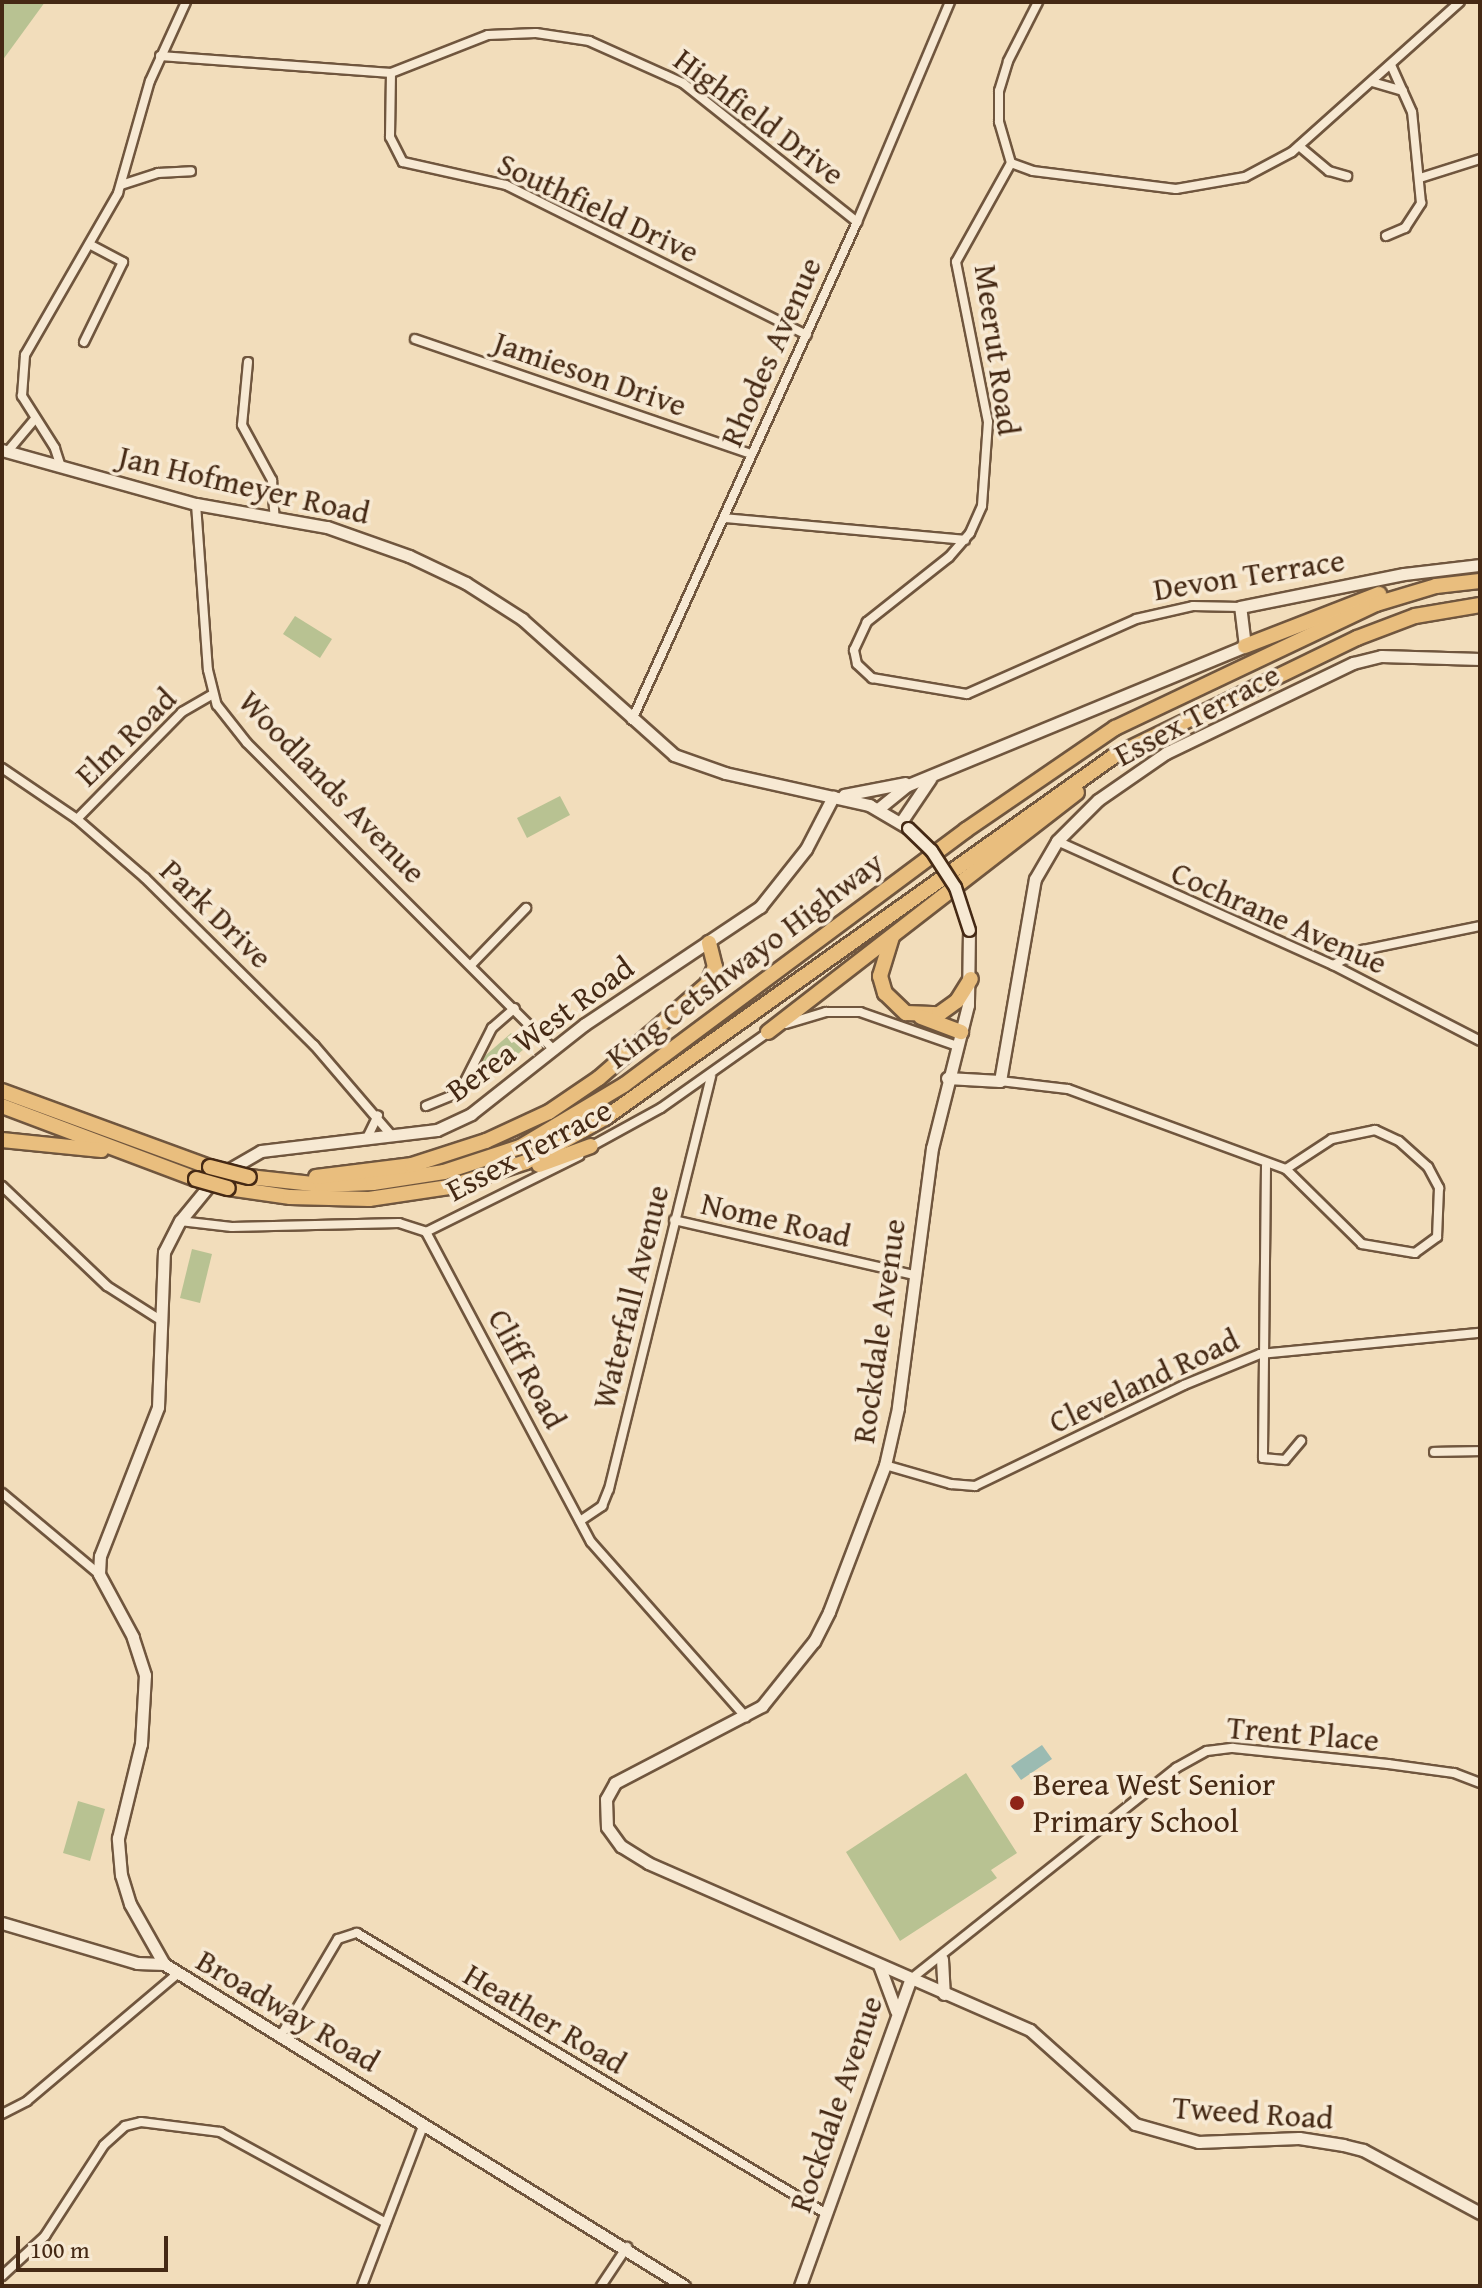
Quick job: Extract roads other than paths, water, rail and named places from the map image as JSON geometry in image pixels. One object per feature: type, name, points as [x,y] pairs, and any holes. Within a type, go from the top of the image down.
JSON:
[{"type":"highway","points":[[1245,646],[1412,584],[1480,579]]},
{"type":"highway","name":"King Cetshwayo Highway","points":[[2,1091],[210,1167],[272,1181],[339,1185],[415,1178],[477,1163],[549,1133],[624,1085],[966,830],[1115,728],[1376,604],[1436,586],[1480,579]]},
{"type":"highway","name":"King Cetshwayo Highway","points":[[2,1106],[196,1179],[228,1188],[290,1197],[369,1199],[449,1187],[526,1162],[567,1141],[1089,772],[1147,738],[1390,624],[1480,605]]},
{"type":"highway","points":[[768,1032],[1147,738]]},
{"type":"highway","points":[[894,934],[882,958],[882,985],[895,1006],[959,1039]]},
{"type":"highway","points":[[272,1181],[412,1165],[486,1141],[549,1112],[599,1078],[707,984],[715,967],[709,943]]},
{"type":"highway","points":[[921,1017],[952,1006],[971,979]]},
{"type":"highway","points":[[2,1140],[114,1150]]},
{"type":"highway","points":[[369,1199],[456,1192],[591,1146]]},
{"type":"street","points":[[61,467],[55,448],[34,420],[21,390],[28,345],[121,185],[160,56],[186,2]]},
{"type":"street","name":"Rhodes Avenue","points":[[632,720],[807,335],[950,2]]},
{"type":"street","points":[[1038,2],[1008,61],[999,91],[999,122],[1011,163],[1046,173],[1190,189],[1256,173],[1299,146],[1460,2]]},
{"type":"street","name":"Highfield Drive","points":[[160,56],[391,73],[488,35],[536,33],[589,41],[683,83],[857,222]]},
{"type":"street","points":[[1386,236],[1405,228],[1416,216],[1420,178],[1412,112],[1391,65]]},
{"type":"street","name":"Southfield Drive","points":[[391,73],[390,137],[403,162],[506,185],[807,335]]},
{"type":"street","points":[[1372,82],[1403,91]]},
{"type":"street","points":[[1299,146],[1329,171],[1347,176]]},
{"type":"street","points":[[1420,178],[1480,159]]},
{"type":"street","name":"Meerut Road","points":[[965,540],[982,506],[989,433],[956,262],[1011,163]]},
{"type":"street","points":[[121,185],[158,173],[191,171]]},
{"type":"street","points":[[84,342],[123,262],[89,244]]},
{"type":"street","name":"Jamieson Drive","points":[[415,339],[751,454]]},
{"type":"street","points":[[248,362],[242,425],[272,480],[275,519]]},
{"type":"street","points":[[5,450],[34,420]]},
{"type":"street","name":"Jan Hofmeyer Road","points":[[5,450],[196,504],[375,542],[466,583],[560,649],[632,720],[687,762],[833,797]]},
{"type":"street","name":"Woodlands Avenue","points":[[196,504],[212,695],[247,743],[472,964],[552,1048]]},
{"type":"street","points":[[724,518],[965,540]]},
{"type":"street","name":"Devon Terrace","points":[[965,540],[874,614],[854,650],[866,675],[945,692],[978,690],[1110,628],[1172,608],[1240,607],[1404,574],[1480,565]]},
{"type":"street","points":[[878,809],[908,785],[1245,646],[1240,607]]},
{"type":"street","name":"Essex Terrace","points":[[1000,1081],[1031,891],[1057,841],[1098,800],[1166,753],[1353,663],[1381,656],[1480,659]]},
{"type":"street","name":"Elm Road","points":[[77,819],[182,712],[212,695]]},
{"type":"street","name":"Park Drive","points":[[2,768],[77,819],[266,996],[378,1115],[392,1136]]},
{"type":"street","points":[[833,797],[936,773]]},
{"type":"street","points":[[904,825],[913,798],[936,773]]},
{"type":"street","name":"Rockdale Avenue","points":[[800,2286],[896,2011],[910,1980],[648,1863],[611,1835],[604,1809],[615,1783],[746,1718],[778,1690],[814,1641],[885,1465],[905,1375],[914,1275],[947,1078],[959,1039],[971,979],[969,930],[955,887],[904,825],[878,809],[833,797]]},
{"type":"street","name":"Berea West Road","points":[[180,1221],[216,1177],[244,1157],[270,1148],[392,1136],[461,1120],[552,1048],[709,943],[773,895],[833,797]]},
{"type":"street","name":"Cochrane Avenue","points":[[1057,841],[1333,965],[1480,1041]]},
{"type":"street","points":[[472,964],[526,908]]},
{"type":"street","points":[[1333,965],[1363,950],[1480,926]]},
{"type":"street","points":[[426,1106],[459,1093],[492,1028],[515,1008]]},
{"type":"street","name":"Essex Terrace","points":[[426,1232],[553,1171],[712,1074],[768,1032],[806,1017],[850,1011],[959,1039]]},
{"type":"street","name":"Waterfall Avenue","points":[[580,1521],[599,1509],[609,1489],[712,1074]]},
{"type":"street","points":[[947,1078],[1000,1081],[1090,1096],[1266,1166],[1286,1169],[1362,1244],[1403,1254],[1415,1253],[1437,1237],[1441,1201],[1432,1174],[1387,1134],[1351,1131],[1286,1169]]},
{"type":"street","points":[[367,1138],[378,1115]]},
{"type":"street","points":[[1266,1166],[1260,1354],[1263,1458],[1285,1460],[1301,1441]]},
{"type":"street","points":[[2,1186],[107,1286],[143,1313],[162,1321]]},
{"type":"street","name":"Nome Road","points":[[674,1220],[914,1275]]},
{"type":"street","points":[[99,1574],[105,1538],[158,1407],[164,1252],[180,1221],[232,1227],[399,1223],[426,1232]]},
{"type":"street","name":"Cliff Road","points":[[426,1232],[580,1521],[601,1554],[746,1718]]},
{"type":"street","name":"Cleveland Road","points":[[885,1465],[975,1486],[1184,1385],[1260,1354],[1480,1333]]},
{"type":"street","points":[[1434,1452],[1480,1451]]},
{"type":"street","points":[[2,1493],[99,1574]]},
{"type":"street","name":"Broadway Road","points":[[99,1574],[133,1637],[145,1675],[141,1744],[118,1838],[119,1859],[130,1904],[164,1964],[176,1975],[627,2246],[684,2286]]},
{"type":"street","name":"Trent Place","points":[[910,1980],[942,1959],[1176,1768],[1207,1751],[1233,1748],[1388,1764],[1454,1773],[1480,1783]]},
{"type":"street","points":[[2,1923],[137,1963],[164,1964]]},
{"type":"street","name":"Heather Road","points":[[280,2037],[338,1939],[357,1933],[825,2213]]},
{"type":"street","points":[[942,1959],[944,1994]]},
{"type":"street","points":[[879,1965],[896,2011]]},
{"type":"street","points":[[2,2114],[27,2101],[176,1975]]},
{"type":"street","name":"Tweed Road","points":[[910,1980],[1030,2030],[1110,2106],[1154,2132],[1198,2142],[1299,2138],[1343,2145],[1363,2150],[1480,2213]]},
{"type":"street","points":[[2,2276],[45,2236],[104,2145],[125,2126],[141,2122],[220,2132],[386,2223]]},
{"type":"street","points":[[362,2286],[424,2124]]},
{"type":"street","points":[[601,2286],[627,2246]]},
{"type":"water","points":[[1042,1745],[1052,1759],[1021,1780],[1011,1766]]},
{"type":"place","name":"Berea West Senior Primary School","points":[[1017,1803]]}]
